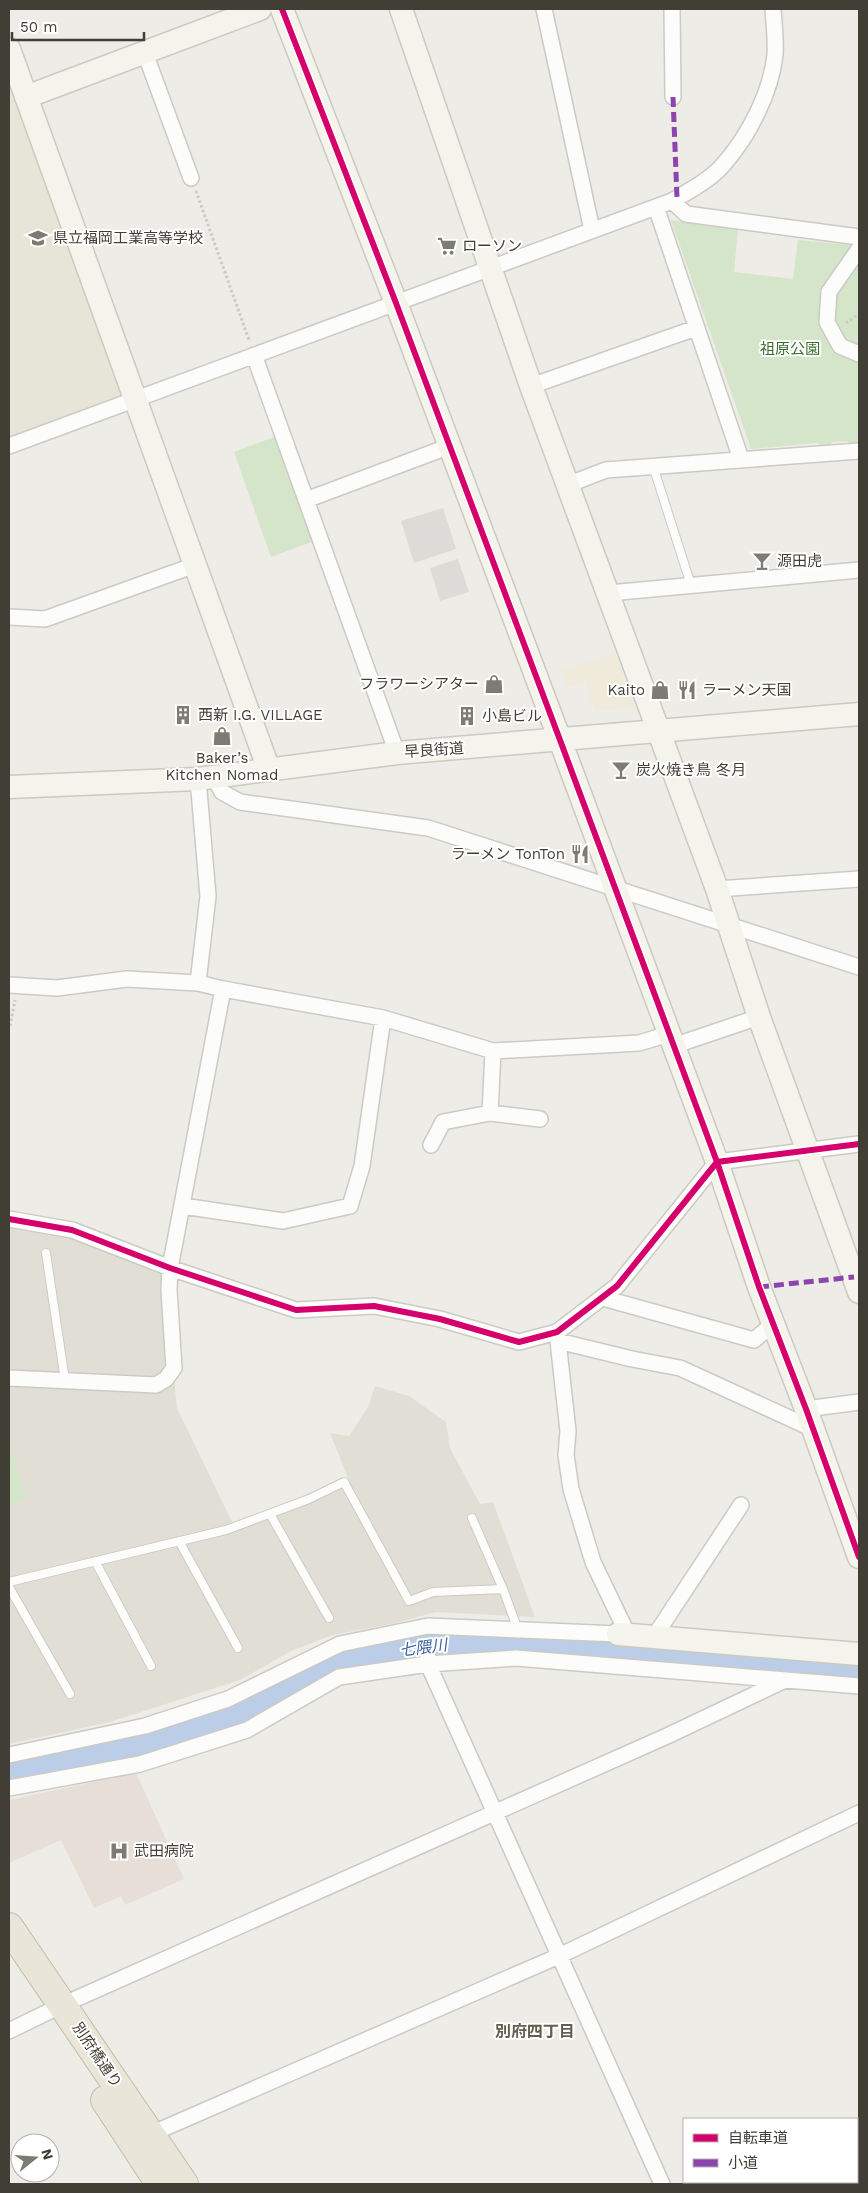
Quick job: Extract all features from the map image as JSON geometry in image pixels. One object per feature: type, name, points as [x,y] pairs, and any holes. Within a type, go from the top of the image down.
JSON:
[{"type":"highway","name":"別府橋通り","points":[[9,1927],[160,2184]]},
{"type":"highway","name":"別府橋通り","points":[[9,1957],[55,2008],[151,2134],[184,2184]]},
{"type":"street","points":[[26,97],[260,9]]},
{"type":"street","points":[[282,9],[396,303],[560,740],[716,1162],[759,1288],[810,1419],[859,1558]]},
{"type":"street","points":[[401,9],[531,386],[717,889],[759,1017],[857,1282]]},
{"type":"street","points":[[544,9],[592,230]]},
{"type":"street","points":[[672,9],[673,97]]},
{"type":"street","points":[[9,446],[656,207],[687,193],[722,166],[742,137],[764,97],[775,55],[773,9]]},
{"type":"street","points":[[9,49],[269,770]]},
{"type":"street","points":[[145,53],[191,178]]},
{"type":"street","points":[[672,201],[686,214],[859,237]]},
{"type":"street","points":[[656,207],[741,459]]},
{"type":"street","points":[[859,249],[829,292],[827,322],[840,346],[859,354]]},
{"type":"street","points":[[531,386],[696,328]]},
{"type":"street","points":[[254,355],[397,753]]},
{"type":"street","points":[[306,500],[450,446]]},
{"type":"street","points":[[567,485],[606,470],[859,451]]},
{"type":"street","points":[[9,618],[45,619],[195,565]]},
{"type":"street","points":[[609,593],[859,570]]},
{"type":"street","name":"早良街道","points":[[9,788],[206,778],[397,753],[859,714]]},
{"type":"street","points":[[206,778],[222,792],[240,802],[428,828],[859,967]]},
{"type":"street","points":[[198,982],[208,896],[206,778]]},
{"type":"street","points":[[717,889],[859,879]]},
{"type":"street","points":[[12,990],[57,988],[127,979],[198,982],[223,989],[383,1018],[492,1051],[671,1040],[759,1017]]},
{"type":"street","points":[[9,1378],[156,1385],[166,1379],[174,1368],[169,1290],[170,1268],[223,989]]},
{"type":"street","points":[[183,1206],[282,1221],[350,1206],[362,1166],[383,1018]]},
{"type":"street","points":[[490,1113],[492,1051]]},
{"type":"street","points":[[431,1144],[443,1122],[490,1113],[540,1119]]},
{"type":"street","points":[[558,1337],[617,1286],[716,1162],[807,1149],[859,1144]]},
{"type":"street","points":[[9,1219],[72,1230],[170,1268],[296,1310],[374,1306],[440,1320],[519,1342],[558,1337],[632,1359],[680,1368],[810,1419],[859,1402]]},
{"type":"street","points":[[604,1298],[754,1340],[774,1323]]},
{"type":"street","points":[[558,1337],[568,1431],[566,1455],[571,1489],[593,1562],[623,1634]]},
{"type":"street","points":[[654,1637],[741,1505]]},
{"type":"street","points":[[9,1755],[145,1726],[228,1699],[340,1644],[428,1632],[518,1630],[623,1634],[859,1654]]},
{"type":"street","points":[[9,1788],[140,1764],[247,1730],[340,1677],[428,1660],[516,1658],[859,1686]]},
{"type":"street","points":[[428,1660],[662,2184]]},
{"type":"street","points":[[9,2031],[55,2008],[666,1736],[786,1679]]},
{"type":"street","points":[[151,2134],[560,1954],[859,1813]]},
{"type":"lane","points":[[653,466],[692,585]]},
{"type":"lane","points":[[46,1253],[65,1380]]},
{"type":"lane","points":[[9,1582],[226,1530],[309,1499],[344,1482],[409,1601],[432,1592],[503,1589]]},
{"type":"lane","points":[[270,1514],[329,1618]]},
{"type":"lane","points":[[472,1518],[503,1589],[518,1630]]},
{"type":"lane","points":[[179,1541],[238,1648]]},
{"type":"lane","points":[[95,1561],[151,1666]]},
{"type":"lane","points":[[9,1587],[70,1694]]},
{"type":"path","points":[[191,178],[254,355]]},
{"type":"path","points":[[10,1026],[12,990]]},
{"type":"shaded area","name":"県立福岡工業高等学校","points":[[9,80],[124,396],[9,438]]},
{"type":"shaded area","points":[[443,508],[456,549],[414,563],[401,521]]},
{"type":"shaded area","points":[[458,559],[469,592],[440,601],[430,568]]},
{"type":"shaded area","points":[[616,653],[634,708],[595,711],[585,682],[567,687],[562,671]]},
{"type":"shaded area","points":[[9,1226],[70,1237],[163,1272],[177,1408],[236,1530],[312,1502],[350,1483],[330,1433],[349,1436],[368,1407],[375,1386],[409,1396],[446,1422],[450,1448],[480,1504],[493,1502],[535,1617],[436,1612],[396,1623],[333,1635],[291,1651],[240,1680],[110,1722],[9,1744]]},
{"type":"shaded area","name":"武田病院","points":[[136,1773],[184,1879],[125,1905],[121,1896],[94,1908],[61,1840],[9,1863],[9,1800]]},
{"type":"green space","name":"祖原公園","points":[[671,220],[738,229],[734,272],[793,279],[798,240],[851,245],[859,236],[859,446],[855,447],[847,441],[832,442],[826,448],[817,443],[751,449]]},
{"type":"green space","points":[[277,436],[314,541],[271,557],[234,452]]},
{"type":"green space","points":[[9,1441],[27,1499],[9,1505]]},
{"type":"waterway","name":"七隈川","points":[[9,1772],[165,1743],[255,1706],[332,1664],[370,1655],[446,1643],[701,1653],[859,1669]]},
{"type":"marked path","points":[[673,97],[677,198]]},
{"type":"marked path","points":[[759,1287],[854,1277]]},
{"type":"cycle path","points":[[282,9],[396,303],[560,740],[717,1162],[759,1287],[806,1409],[859,1557]]},
{"type":"cycle path","points":[[9,1219],[72,1230],[170,1268],[296,1310],[374,1306],[440,1319],[519,1342],[557,1332],[617,1286],[717,1162],[859,1144]]},
{"type":"place","name":"県立福岡工業高等学校","points":[[38,238]]},
{"type":"place","name":"ローソン","points":[[447,246]]},
{"type":"place","name":"源田虎","points":[[762,561]]},
{"type":"place","name":"フラワーシアター","points":[[494,684]]},
{"type":"place","name":"Kaito","points":[[660,690]]},
{"type":"place","name":"ラーメン天国","points":[[687,690]]},
{"type":"place","name":"西新 I.G. VILLAGE","points":[[183,715]]},
{"type":"place","name":"小島ビル","points":[[467,716]]},
{"type":"place","name":"Baker’s Kitchen Nomad","points":[[222,736]]},
{"type":"place","name":"炭火焼き鳥 冬月","points":[[621,770]]},
{"type":"place","name":"ラーメン TonTon","points":[[580,854]]},
{"type":"place","name":"武田病院","points":[[119,1851]]},
{"type":"district","name":"別府四丁目","points":[[535,2031]]}]
